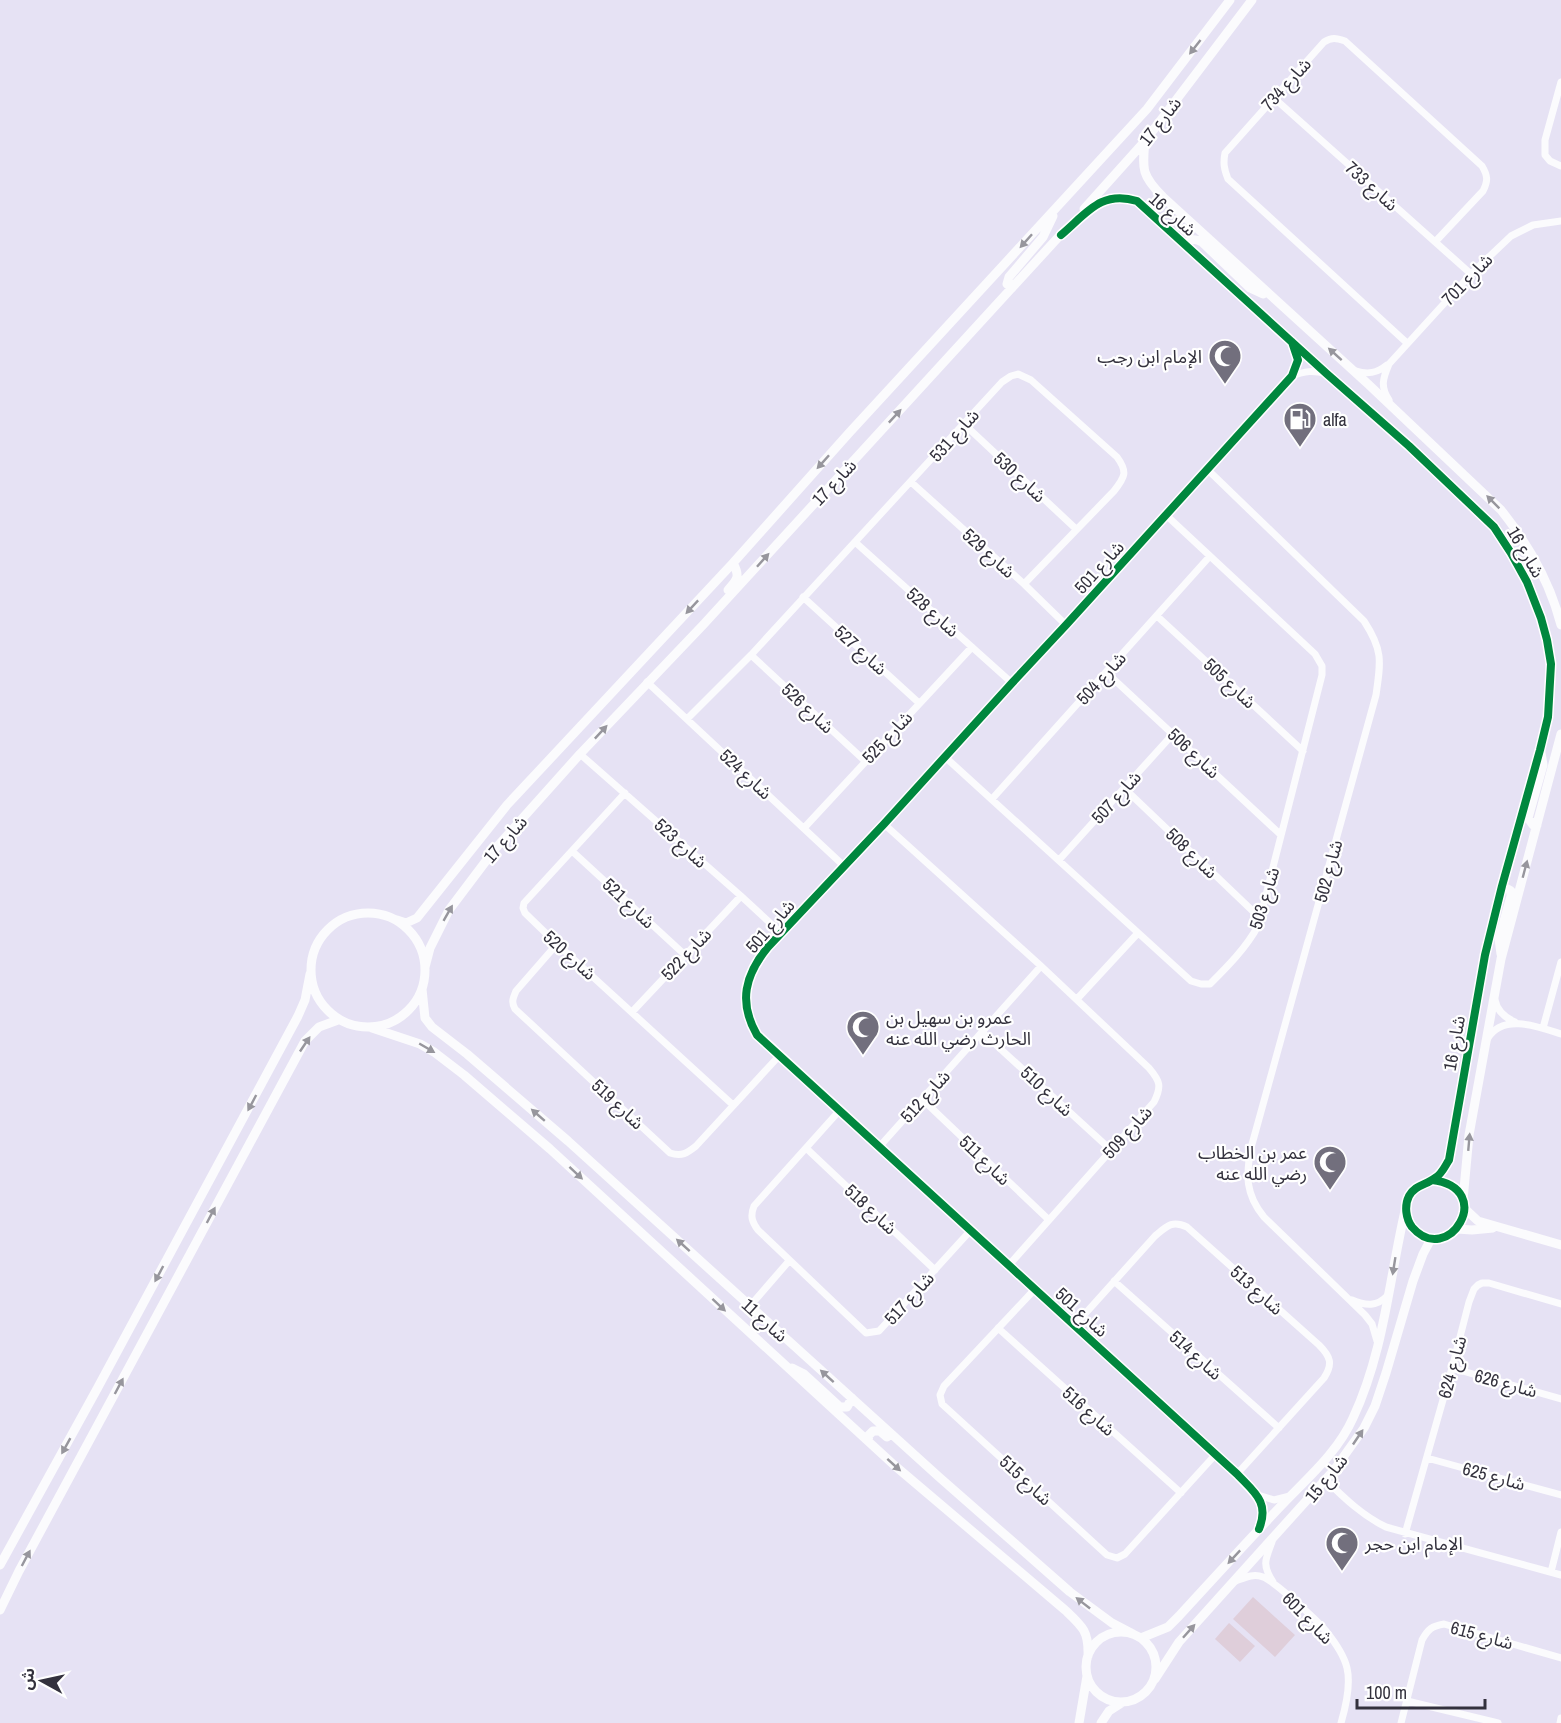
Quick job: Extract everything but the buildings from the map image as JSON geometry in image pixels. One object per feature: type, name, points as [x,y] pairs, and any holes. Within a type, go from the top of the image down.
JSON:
[{"type":"street","name":"شارع 17","points":[[397,920],[406,923],[417,918],[507,805],[733,563],[849,433],[1147,109],[1230,0]]},
{"type":"street","name":"شارع 17","points":[[425,967],[430,948],[449,910],[495,849],[1145,141],[1252,0]]},
{"type":"street","name":"شارع 734","points":[[1407,343],[1228,179],[1223,163],[1225,153],[1323,42],[1330,38],[1345,41],[1482,166],[1487,175],[1487,183],[1483,191],[1435,242]]},
{"type":"street","points":[[1561,82],[1545,140],[1545,155],[1550,161],[1561,166]]},
{"type":"street","name":"شارع 733","points":[[1274,98],[1471,274]]},
{"type":"street","name":"شارع 16","points":[[1145,141],[1144,168],[1149,183],[1353,370],[1501,510],[1519,532],[1539,566],[1561,625]]},
{"type":"street","name":"شارع 16","points":[[1061,235],[1100,202],[1124,197],[1137,201],[1478,512],[1494,528],[1527,582],[1541,618],[1550,656],[1548,717],[1485,955],[1449,1160],[1438,1177],[1432,1180]]},
{"type":"street","points":[[1012,288],[1007,284],[1009,277],[1043,237],[1058,206]]},
{"type":"street","name":"شارع 701","points":[[1389,364],[1471,274],[1504,242],[1533,225],[1561,221]]},
{"type":"street","points":[[1185,244],[1191,239],[1202,242],[1250,288],[1276,301]]},
{"type":"street","points":[[1292,342],[1298,360],[1292,376]]},
{"type":"street","points":[[1353,370],[1373,373],[1389,364]]},
{"type":"street","points":[[1389,364],[1382,388],[1393,408]]},
{"type":"street","points":[[1292,376],[1313,370],[1327,374]]},
{"type":"street","name":"شارع 531","points":[[687,719],[751,655],[1002,382],[1018,374],[1031,380],[1117,457],[1123,465],[1125,474],[1122,481],[1024,584]]},
{"type":"street","name":"شارع 501","points":[[1258,1495],[757,1035],[749,1021],[746,1009],[746,990],[756,962],[781,933],[1066,626],[1292,376]]},
{"type":"street","name":"شارع 530","points":[[964,424],[1076,529]]},
{"type":"street","name":"شارع 502","points":[[1206,469],[1364,621],[1377,644],[1380,657],[1377,695],[1251,1148],[1248,1168],[1250,1196],[1256,1206],[1350,1299],[1372,1324],[1379,1347]]},
{"type":"street","name":"شارع 529","points":[[910,482],[1024,584],[1066,626]]},
{"type":"street","name":"شارع 503","points":[[944,756],[1191,981],[1210,984],[1251,939],[1258,926],[1322,675],[1322,666],[1316,654],[1166,515]]},
{"type":"street","name":"شارع 528","points":[[855,542],[1012,683]]},
{"type":"street","name":"شارع 504","points":[[992,799],[1210,556]]},
{"type":"street","points":[[703,625],[704,617],[734,583],[738,572],[733,563]]},
{"type":"street","name":"شارع 527","points":[[803,597],[919,703]]},
{"type":"street","name":"شارع 505","points":[[1157,616],[1303,751]]},
{"type":"street","name":"شارع 525","points":[[804,828],[972,647]]},
{"type":"street","name":"شارع 526","points":[[751,655],[865,761]]},
{"type":"street","name":"شارع 506","points":[[1106,672],[1281,835]]},
{"type":"street","name":"شارع 524","points":[[647,682],[844,866]]},
{"type":"street","name":"شارع 507","points":[[1059,860],[1173,734]]},
{"type":"street","name":"شارع 16","points":[[1464,1204],[1469,1135],[1494,992],[1561,734]]},
{"type":"street","points":[[1537,825],[1533,825],[1528,818],[1543,765],[1540,750]]},
{"type":"street","name":"شارع 523","points":[[580,754],[781,933]]},
{"type":"street","name":"شارع 508","points":[[1124,788],[1260,918]]},
{"type":"street","name":"شارع 520","points":[[625,793],[524,903],[523,908],[528,916],[557,944],[733,1105]]},
{"type":"street","name":"شارع 509","points":[[884,824],[1077,999],[1149,1068],[1159,1083],[1159,1091],[1154,1102],[1009,1265]]},
{"type":"street","name":"شارع 521","points":[[572,851],[685,955]]},
{"type":"street","points":[[1501,959],[1499,939],[1511,896],[1511,891],[1502,886]]},
{"type":"street","name":"شارع 522","points":[[632,1012],[741,896]]},
{"type":"street","points":[[0,1565],[109,1368],[298,1016],[305,1000],[312,956],[319,940],[330,926],[345,917],[363,913],[380,914],[397,920],[411,932],[421,948],[425,967],[422,989],[415,1004],[403,1016],[388,1024],[372,1028],[355,1027],[327,1012],[313,988],[310,974]]},
{"type":"street","points":[[1077,999],[1138,933]]},
{"type":"street","name":"شارع 519","points":[[557,944],[516,991],[512,1005],[670,1153],[686,1154],[696,1146],[779,1056]]},
{"type":"street","points":[[1543,1028],[1561,962]]},
{"type":"street","name":"شارع 512","points":[[880,1146],[1041,966]]},
{"type":"street","name":"شارع 11","points":[[422,989],[425,1018],[432,1027],[568,1141],[939,1477],[1070,1592],[1112,1623],[1137,1636]]},
{"type":"street","points":[[1494,992],[1496,1006],[1501,1013],[1520,1024]]},
{"type":"street","points":[[0,1610],[305,1041],[319,1027],[339,1020]]},
{"type":"street","points":[[1485,1042],[1492,1031],[1509,1024],[1543,1028],[1561,1034]]},
{"type":"street","name":"شارع 11","points":[[372,1028],[420,1044],[464,1074],[550,1149],[868,1441],[1077,1621],[1088,1640],[1088,1656]]},
{"type":"street","name":"شارع 510","points":[[982,1032],[1111,1150]]},
{"type":"street","name":"شارع 511","points":[[922,1099],[1048,1220]]},
{"type":"street","name":"شارع 517","points":[[840,1110],[754,1206],[751,1214],[758,1230],[866,1333],[879,1330],[971,1230]]},
{"type":"street","name":"شارع 518","points":[[806,1148],[935,1270]]},
{"type":"street","points":[[1464,1204],[1463,1220],[1457,1229],[1445,1237],[1431,1239],[1413,1228],[1406,1209],[1410,1195],[1419,1185],[1432,1180],[1445,1182],[1456,1189],[1464,1204],[1478,1221],[1561,1245]]},
{"type":"street","name":"شارع 15","points":[[1137,1636],[1168,1627],[1324,1462],[1353,1420],[1379,1347],[1406,1209]]},
{"type":"street","name":"شارع 513","points":[[1075,1325],[1155,1236],[1167,1225],[1178,1223],[1187,1227],[1327,1353],[1330,1369],[1324,1378],[1237,1474]]},
{"type":"street","points":[[1457,1229],[1499,1227]]},
{"type":"street","name":"شارع 15","points":[[1155,1679],[1179,1642],[1326,1480],[1364,1428],[1375,1406],[1413,1281],[1431,1239]]},
{"type":"street","points":[[750,1306],[789,1260]]},
{"type":"street","name":"شارع 514","points":[[1114,1281],[1279,1428]]},
{"type":"street","name":"شارع 624","points":[[1404,1534],[1474,1289],[1482,1283],[1489,1283],[1561,1304]]},
{"type":"street","name":"شارع 515","points":[[1035,1289],[944,1386],[940,1395],[942,1404],[1107,1555],[1117,1558],[1125,1554],[1216,1454]]},
{"type":"street","points":[[1350,1299],[1369,1305],[1377,1304],[1390,1293]]},
{"type":"street","name":"شارع 516","points":[[998,1329],[1181,1493]]},
{"type":"street","points":[[782,1363],[804,1374],[840,1407],[848,1407],[852,1398]]},
{"type":"street","name":"شارع 626","points":[[1452,1368],[1561,1398]]},
{"type":"street","points":[[868,1441],[873,1431],[880,1431],[914,1462],[939,1477]]},
{"type":"street","name":"شارع 625","points":[[1426,1458],[1561,1495]]},
{"type":"street","points":[[1326,1480],[1371,1520],[1404,1534],[1561,1575]]},
{"type":"street","points":[[1258,1495],[1274,1500],[1290,1496]]},
{"type":"street","points":[[1258,1495],[1263,1512],[1263,1520],[1259,1529]]},
{"type":"street","points":[[1551,1572],[1561,1532]]},
{"type":"street","name":"شارع 601","points":[[1272,1541],[1265,1560],[1267,1571],[1275,1584]]},
{"type":"street","name":"شارع 601","points":[[1236,1581],[1252,1575],[1262,1576],[1275,1584],[1326,1631],[1347,1667],[1348,1687],[1341,1723]]},
{"type":"street","name":"شارع 615","points":[[1401,1723],[1422,1640],[1428,1630],[1435,1625],[1444,1624],[1561,1658]]},
{"type":"street","points":[[1079,1723],[1088,1656],[1093,1646],[1101,1638],[1122,1632],[1137,1636],[1150,1646],[1155,1656],[1155,1679],[1150,1688],[1133,1700],[1123,1702],[1104,1698],[1096,1692],[1087,1674]]},
{"type":"street","points":[[1407,1701],[1498,1723]]},
{"type":"street","points":[[1101,1723],[1109,1711],[1123,1702]]},
{"type":"street","points":[[1560,1723],[1561,1718]]},
{"type":"shaded area","points":[[1253,1597],[1295,1635],[1275,1657],[1233,1619]]},
{"type":"shaded area","points":[[1229,1623],[1255,1646],[1240,1662],[1215,1639]]},
{"type":"cycle path","points":[[1061,235],[1087,212],[1104,201],[1124,198],[1137,201],[1409,446],[1494,527],[1527,582],[1541,618],[1551,664],[1548,717],[1485,955],[1449,1160],[1435,1178],[1411,1192],[1406,1208],[1412,1227],[1426,1237],[1440,1238],[1452,1233],[1460,1222],[1464,1209],[1462,1197],[1452,1186],[1432,1180]]},
{"type":"cycle path","points":[[1259,1529],[1263,1512],[1259,1498],[1249,1486],[757,1035],[747,1011],[746,1000],[749,978],[768,947],[884,824],[1292,376],[1298,360],[1292,342]]},
{"type":"place","name":"الإمام ابن رجب","points":[[1225,385]]},
{"type":"place","name":"alfa","points":[[1300,448]]},
{"type":"place","name":"عمرو بن سهيل بن الحارث رضي الله عنه","points":[[863,1056]]},
{"type":"place","name":"عمر بن الخطاب رضي الله عنه","points":[[1330,1191]]},
{"type":"place","name":"الإمام ابن حجر","points":[[1342,1572]]}]
